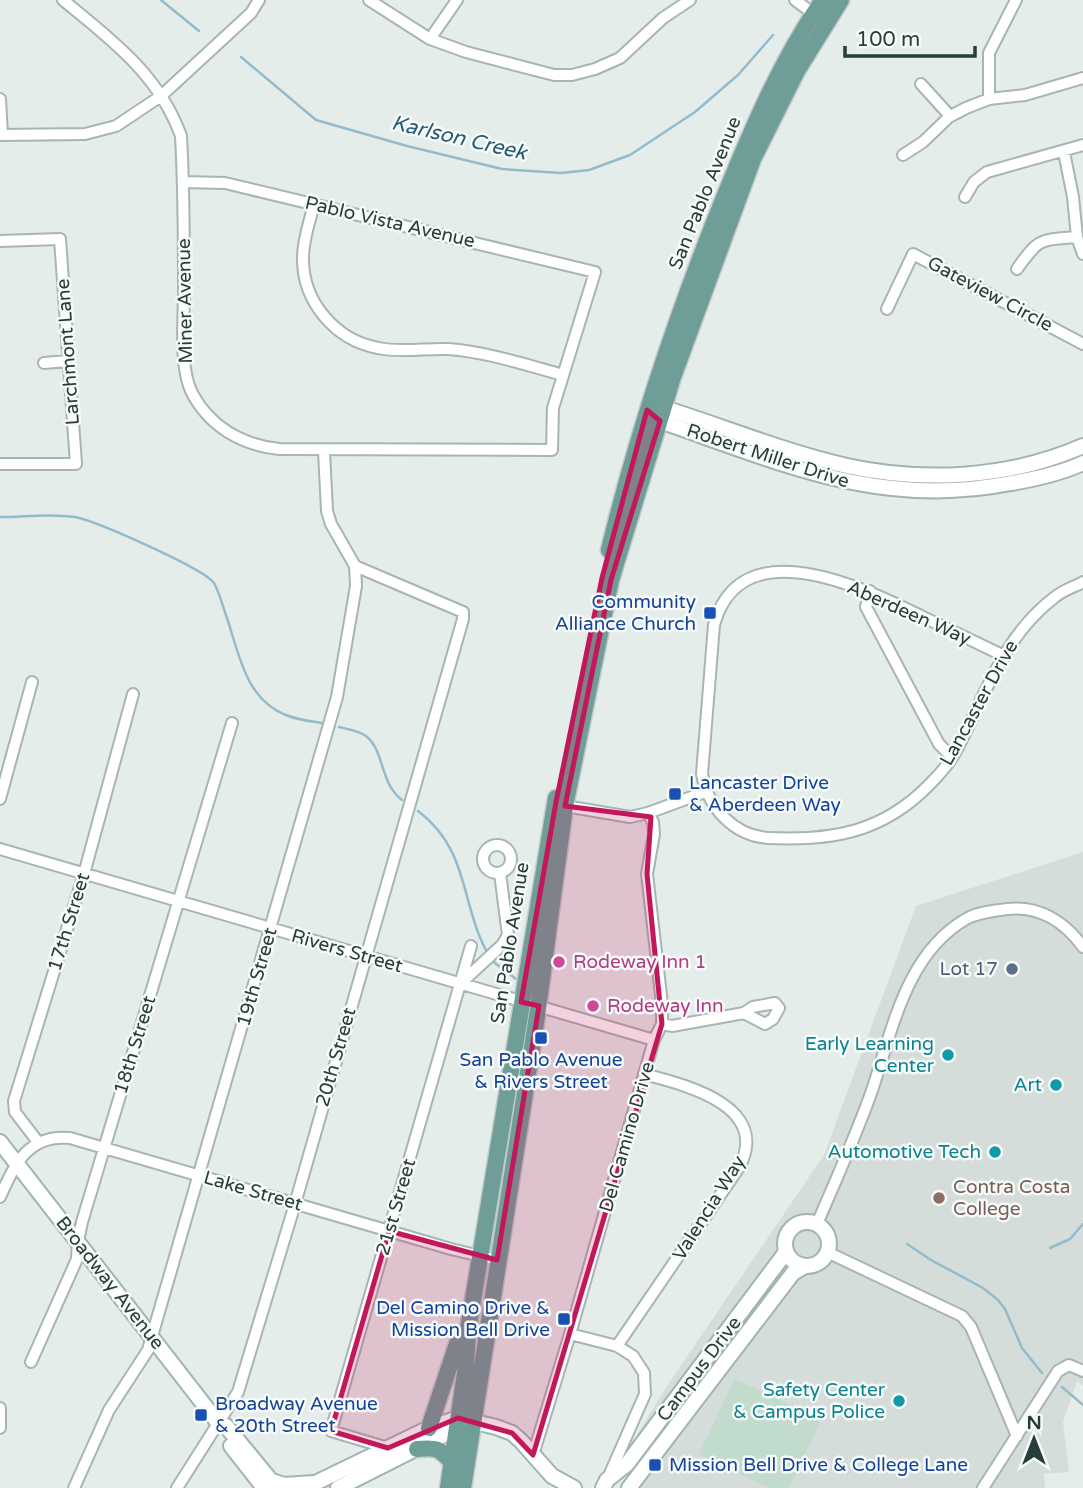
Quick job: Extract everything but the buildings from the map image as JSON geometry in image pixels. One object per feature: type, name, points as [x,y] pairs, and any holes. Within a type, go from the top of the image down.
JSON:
[{"type":"main road","name":"San Pablo Avenue","points":[[463,1488],[463,1422],[468,1331],[489,1258],[538,1006],[565,806],[611,580],[696,268],[767,97],[821,12],[841,0]]},
{"type":"main road","name":"San Pablo Avenue","points":[[448,1488],[463,1422],[489,1258],[521,1002],[556,802],[602,578],[657,413]]},
{"type":"main road","points":[[429,1428],[459,1338],[468,1331]]},
{"type":"main road","points":[[418,1449],[433,1447],[452,1462]]},
{"type":"street","name":"Miner Avenue","points":[[63,0],[129,54],[174,116],[181,136],[183,182],[184,356],[192,392],[218,424],[243,441],[261,447],[324,451],[552,450],[552,408],[563,375]]},
{"type":"street","points":[[0,99],[1,135],[85,134],[116,126],[161,96],[251,13],[259,0]]},
{"type":"street","points":[[369,0],[430,39],[554,75],[572,75],[620,58],[663,18],[690,0]]},
{"type":"street","points":[[430,39],[457,0]]},
{"type":"street","points":[[795,0],[821,12]]},
{"type":"street","points":[[989,99],[989,53],[1016,0]]},
{"type":"street","points":[[903,155],[923,142],[950,116],[989,99],[1025,95],[1083,78]]},
{"type":"street","points":[[921,84],[950,116]]},
{"type":"street","points":[[965,197],[974,182],[987,172],[1083,145]]},
{"type":"street","points":[[1064,152],[1077,237],[1083,254]]},
{"type":"street","name":"Pablo Vista Avenue","points":[[183,182],[225,183],[595,272],[563,375]]},
{"type":"street","points":[[314,204],[303,255],[304,272],[312,298],[330,325],[349,339],[381,349],[449,349],[497,357],[563,375]]},
{"type":"street","points":[[1017,269],[1034,245],[1077,237]]},
{"type":"street","name":"Larchmont Lane","points":[[0,241],[60,240],[76,464],[0,464]]},
{"type":"street","name":"Gateview Circle","points":[[887,309],[913,254],[1083,344]]},
{"type":"street","points":[[44,363],[68,361]]},
{"type":"street","name":"Robert Miller Drive","points":[[657,413],[848,466],[900,474],[989,472],[1026,465],[1083,446]]},
{"type":"street","name":"Robert Miller Drive","points":[[657,413],[807,472],[885,489],[971,490],[1029,480],[1083,463]]},
{"type":"street","points":[[324,451],[327,510],[331,524],[355,566]]},
{"type":"street","name":"20th Street","points":[[177,1488],[237,1392],[295,1204],[463,612],[355,566]]},
{"type":"street","name":"19th Street","points":[[74,1488],[110,1410],[148,1350],[337,697],[356,586],[355,566]]},
{"type":"street","name":"Aberdeen Way","points":[[705,792],[702,774],[713,635],[717,615],[731,593],[752,579],[782,571],[833,579],[870,591],[1002,656]]},
{"type":"street","name":"Lancaster Drive","points":[[705,792],[720,816],[742,831],[764,838],[830,837],[861,829],[894,815],[919,795],[952,757],[1002,656],[1024,625],[1056,596],[1083,582]]},
{"type":"street","points":[[870,591],[866,607],[939,744],[952,757]]},
{"type":"street","points":[[0,799],[32,682]]},
{"type":"street","name":"17th Street","points":[[38,1142],[15,1112],[14,1101],[84,874],[133,694]]},
{"type":"street","name":"18th Street","points":[[31,1362],[77,1259],[78,1241],[104,1147],[232,723]]},
{"type":"street","points":[[565,806],[630,817],[649,813],[705,792]]},
{"type":"street","name":"Del Camino Drive","points":[[533,1455],[644,1073],[662,1024],[647,874],[654,834],[649,813]]},
{"type":"street","name":"Rivers Street","points":[[0,849],[654,1040]]},
{"type":"street","name":"21st Street","points":[[461,984],[502,945],[508,935],[500,873]]},
{"type":"street","points":[[817,1224],[867,1104],[903,995],[933,947],[949,931],[968,918],[1022,907],[1051,916],[1065,924],[1083,947]]},
{"type":"street","name":"21st Street","points":[[388,1448],[331,1431],[471,946]]},
{"type":"street","points":[[662,1024],[672,1026],[744,1013]]},
{"type":"street","name":"Valencia Way","points":[[617,1346],[740,1166],[746,1150],[741,1124],[723,1103],[691,1087],[644,1073]]},
{"type":"street","name":"Lake Street","points":[[38,1142],[54,1136],[70,1138],[489,1258]]},
{"type":"street","name":"Broadway Avenue","points":[[0,1142],[219,1424],[221,1434],[271,1486]]},
{"type":"street","points":[[0,1197],[16,1163],[38,1142]]},
{"type":"street","points":[[804,1222],[817,1224],[829,1239],[827,1252],[819,1262],[805,1266],[792,1260],[786,1252],[785,1239],[792,1227],[804,1222]]},
{"type":"street","name":"Campus Drive","points":[[605,1484],[627,1464],[786,1252]]},
{"type":"street","points":[[827,1252],[962,1316],[971,1327],[1017,1436]]},
{"type":"street","name":"Campus Drive","points":[[629,1488],[793,1273],[805,1266]]},
{"type":"street","points":[[570,1334],[617,1346],[638,1361],[644,1373],[646,1387],[605,1484]]},
{"type":"street","points":[[984,1488],[1058,1371],[1069,1365],[1083,1371]]},
{"type":"street","points":[[0,1408],[0,1427]]},
{"type":"street","points":[[338,1488],[418,1449],[463,1422]]},
{"type":"street","points":[[271,1486],[310,1485],[429,1428],[463,1422],[512,1433],[552,1476],[574,1488]]},
{"type":"highlighted area","points":[[647,410],[660,421],[611,580],[565,806],[651,817],[647,874],[662,1024],[569,1339],[533,1455],[512,1433],[458,1418],[388,1448],[331,1431],[389,1231],[497,1260],[539,1006],[521,1002],[556,802],[602,578]]},
{"type":"shaded area","name":"Contra Costa College","points":[[1083,852],[1083,1386],[1077,1381],[1063,1422],[1069,1472],[1044,1474],[1045,1488],[634,1488],[621,1461],[665,1389],[824,1155],[916,906]]},
{"type":"green space","points":[[735,1379],[821,1420],[789,1488],[770,1488],[699,1454]]},
{"type":"waterway","name":"Karlson Creek","points":[[161,0],[199,31]]},
{"type":"waterway","name":"Karlson Creek","points":[[241,57],[316,120],[502,169],[561,173],[589,170],[630,155],[695,112],[738,75],[773,35]]},
{"type":"waterway","points":[[0,517],[47,515],[87,520],[148,546],[206,576],[216,587],[240,661],[262,699],[286,715],[322,723]]},
{"type":"waterway","points":[[339,727],[360,733],[372,742],[389,785],[402,800]]},
{"type":"waterway","points":[[418,811],[435,826],[456,860],[479,935],[488,954]]},
{"type":"waterway","points":[[491,960],[516,979]]},
{"type":"waterway","points":[[1050,1248],[1070,1239],[1083,1224]]},
{"type":"waterway","points":[[907,1244],[983,1288],[998,1300],[1005,1309],[1022,1348],[1042,1373]]},
{"type":"waterway","points":[[1062,1387],[1083,1405]]},
{"type":"place","name":"Community Alliance Church","points":[[710,613]]},
{"type":"place","name":"Lancaster Drive & Aberdeen Way","points":[[675,794]]},
{"type":"place","name":"Rodeway Inn 1","points":[[559,962]]},
{"type":"place","name":"Lot 17","points":[[1012,969]]},
{"type":"place","name":"Rodeway Inn","points":[[593,1006]]},
{"type":"place","name":"San Pablo Avenue & Rivers Street","points":[[541,1038]]},
{"type":"place","name":"Early Learning Center","points":[[948,1055]]},
{"type":"place","name":"Art","points":[[1056,1085]]},
{"type":"place","name":"Automotive Tech","points":[[995,1152]]},
{"type":"place","name":"Contra Costa College","points":[[939,1198]]},
{"type":"place","name":"Del Camino Drive & Mission Bell Drive","points":[[564,1319]]},
{"type":"place","name":"Safety Center & Campus Police","points":[[899,1401]]},
{"type":"place","name":"Broadway Avenue & 20th Street","points":[[201,1415]]},
{"type":"place","name":"Mission Bell Drive & College Lane","points":[[655,1465]]}]
